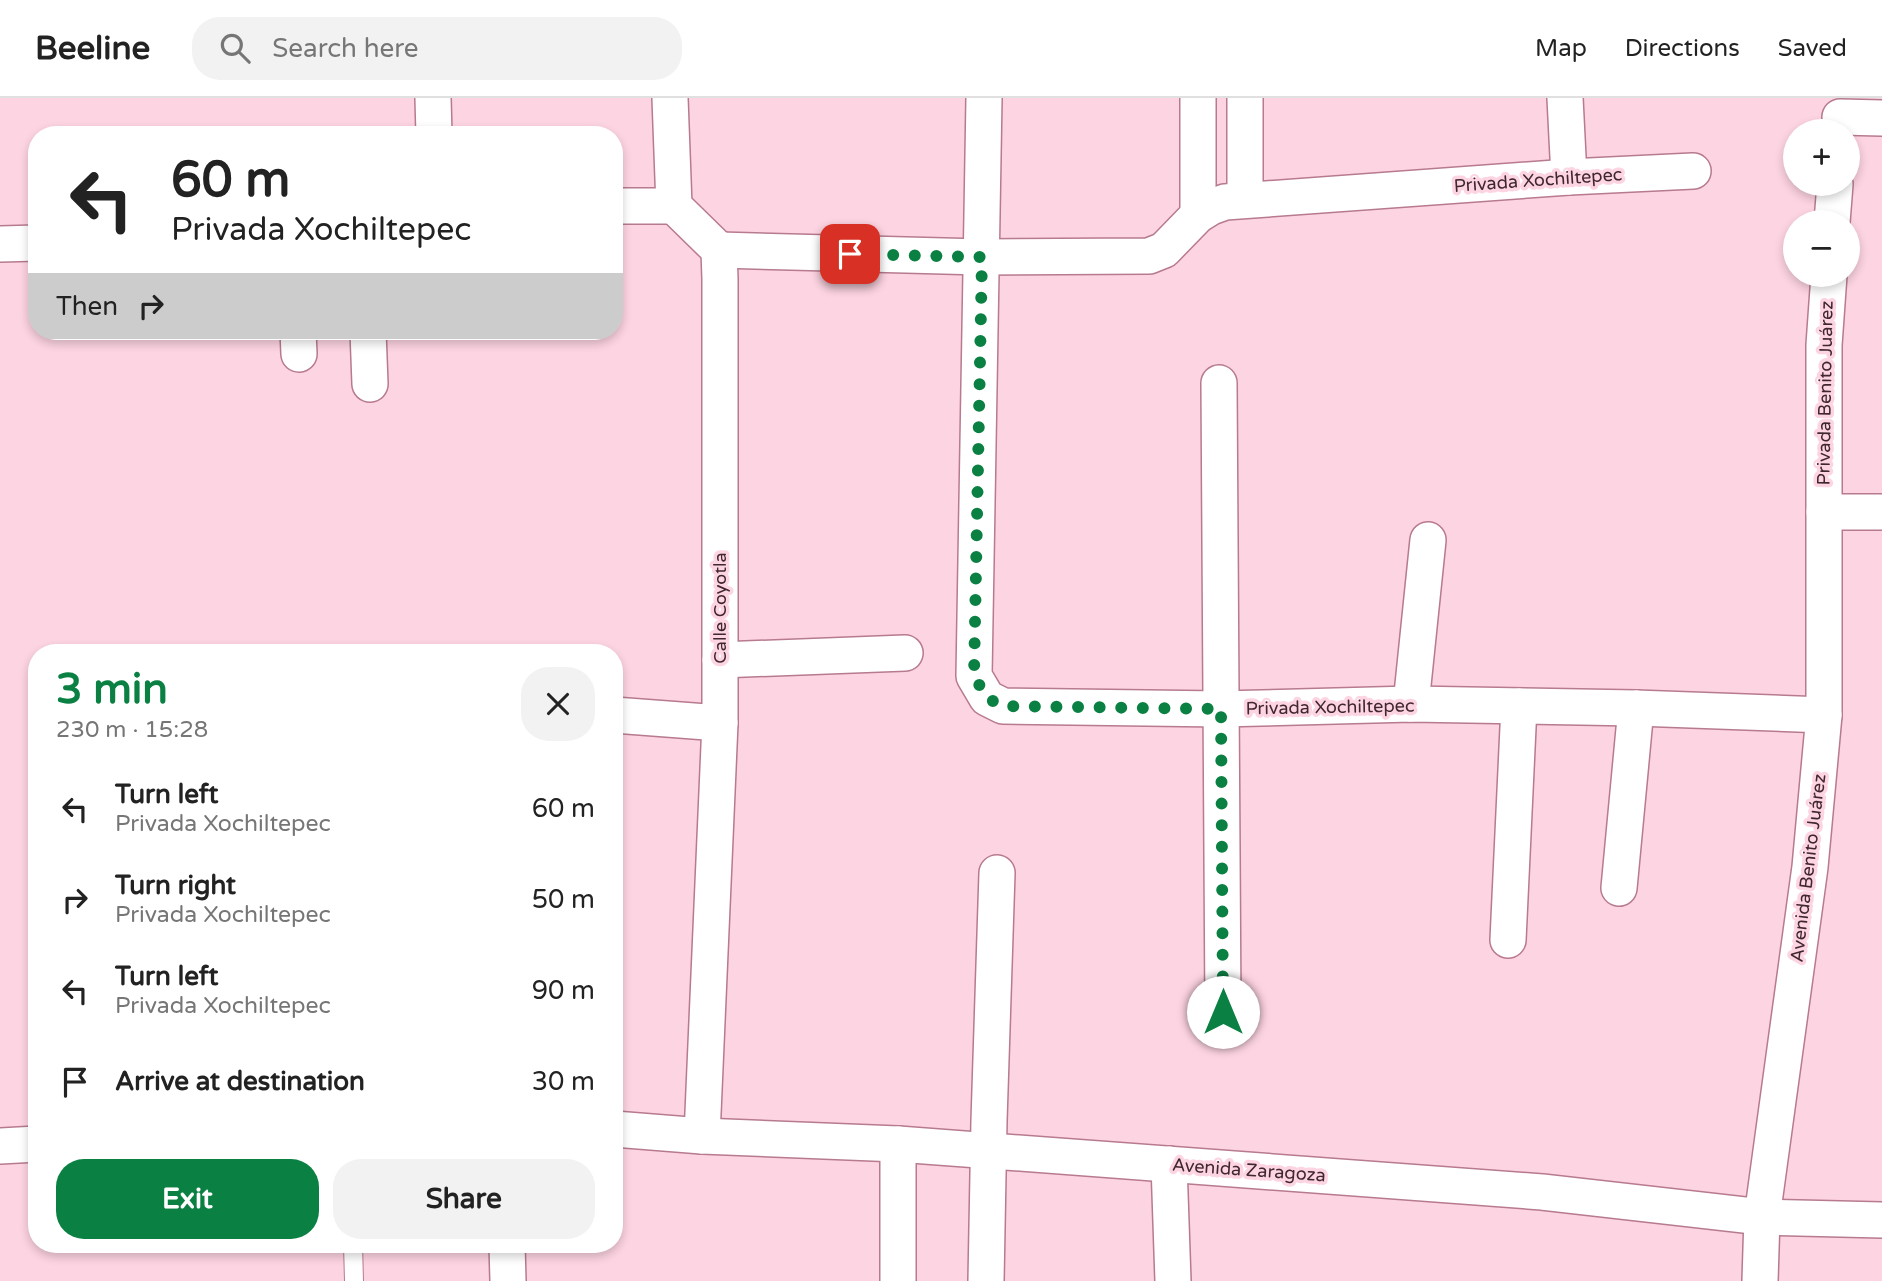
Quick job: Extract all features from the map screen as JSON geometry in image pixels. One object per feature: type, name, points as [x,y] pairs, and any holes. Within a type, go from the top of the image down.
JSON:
[{"type":"street","points":[[433,98],[434,126]]},
{"type":"street","points":[[670,98],[674,206],[719,250]]},
{"type":"street","points":[[982,257],[984,98]]},
{"type":"street","points":[[1198,98],[1198,215]]},
{"type":"street","points":[[1245,98],[1245,200]]},
{"type":"street","points":[[1566,98],[1569,177]]},
{"type":"street","points":[[1840,116],[1882,118]]},
{"type":"street","name":"Privada Xochiltepec","points":[[719,250],[982,257],[1149,256],[1164,250],[1198,215],[1225,202],[1569,177],[1693,171]]},
{"type":"street","points":[[623,206],[674,206]]},
{"type":"street","points":[[0,244],[28,243]]},
{"type":"street","name":"Calle Coyotla","points":[[702,1136],[720,723],[719,250]]},
{"type":"street","name":"Privada Xochiltepec","points":[[982,257],[974,676],[987,698],[1003,706],[1221,709],[1411,704],[1824,715]]},
{"type":"street","name":"Privada Benito Juárez","points":[[1824,512],[1824,345],[1828,287]]},
{"type":"street","points":[[368,340],[370,384]]},
{"type":"street","points":[[1219,383],[1223,1012]]},
{"type":"street","points":[[1824,512],[1882,512]]},
{"type":"street","name":"Avenida Benito Juárez","points":[[1760,1281],[1762,1217],[1810,867],[1824,715],[1824,512]]},
{"type":"street","points":[[1411,704],[1428,540]]},
{"type":"street","points":[[720,660],[905,653]]},
{"type":"street","points":[[1508,940],[1519,706]]},
{"type":"street","points":[[1619,888],[1636,708]]},
{"type":"street","points":[[623,716],[720,723]]},
{"type":"street","points":[[986,1281],[998,873]]},
{"type":"street","name":"Avenida Zaragoza","points":[[623,1130],[702,1136],[898,1143],[1542,1192],[1762,1217],[1882,1220]]},
{"type":"street","points":[[898,1143],[898,1281]]},
{"type":"street","points":[[0,1146],[28,1144]]},
{"type":"street","points":[[1169,1164],[1173,1281]]},
{"type":"street","points":[[507,1253],[508,1281]]},
{"type":"lane","points":[[354,1253],[354,1281]]},
{"type":"route","points":[[850,254],[982,257],[974,676],[987,698],[1003,706],[1221,709],[1223,1012]]}]
